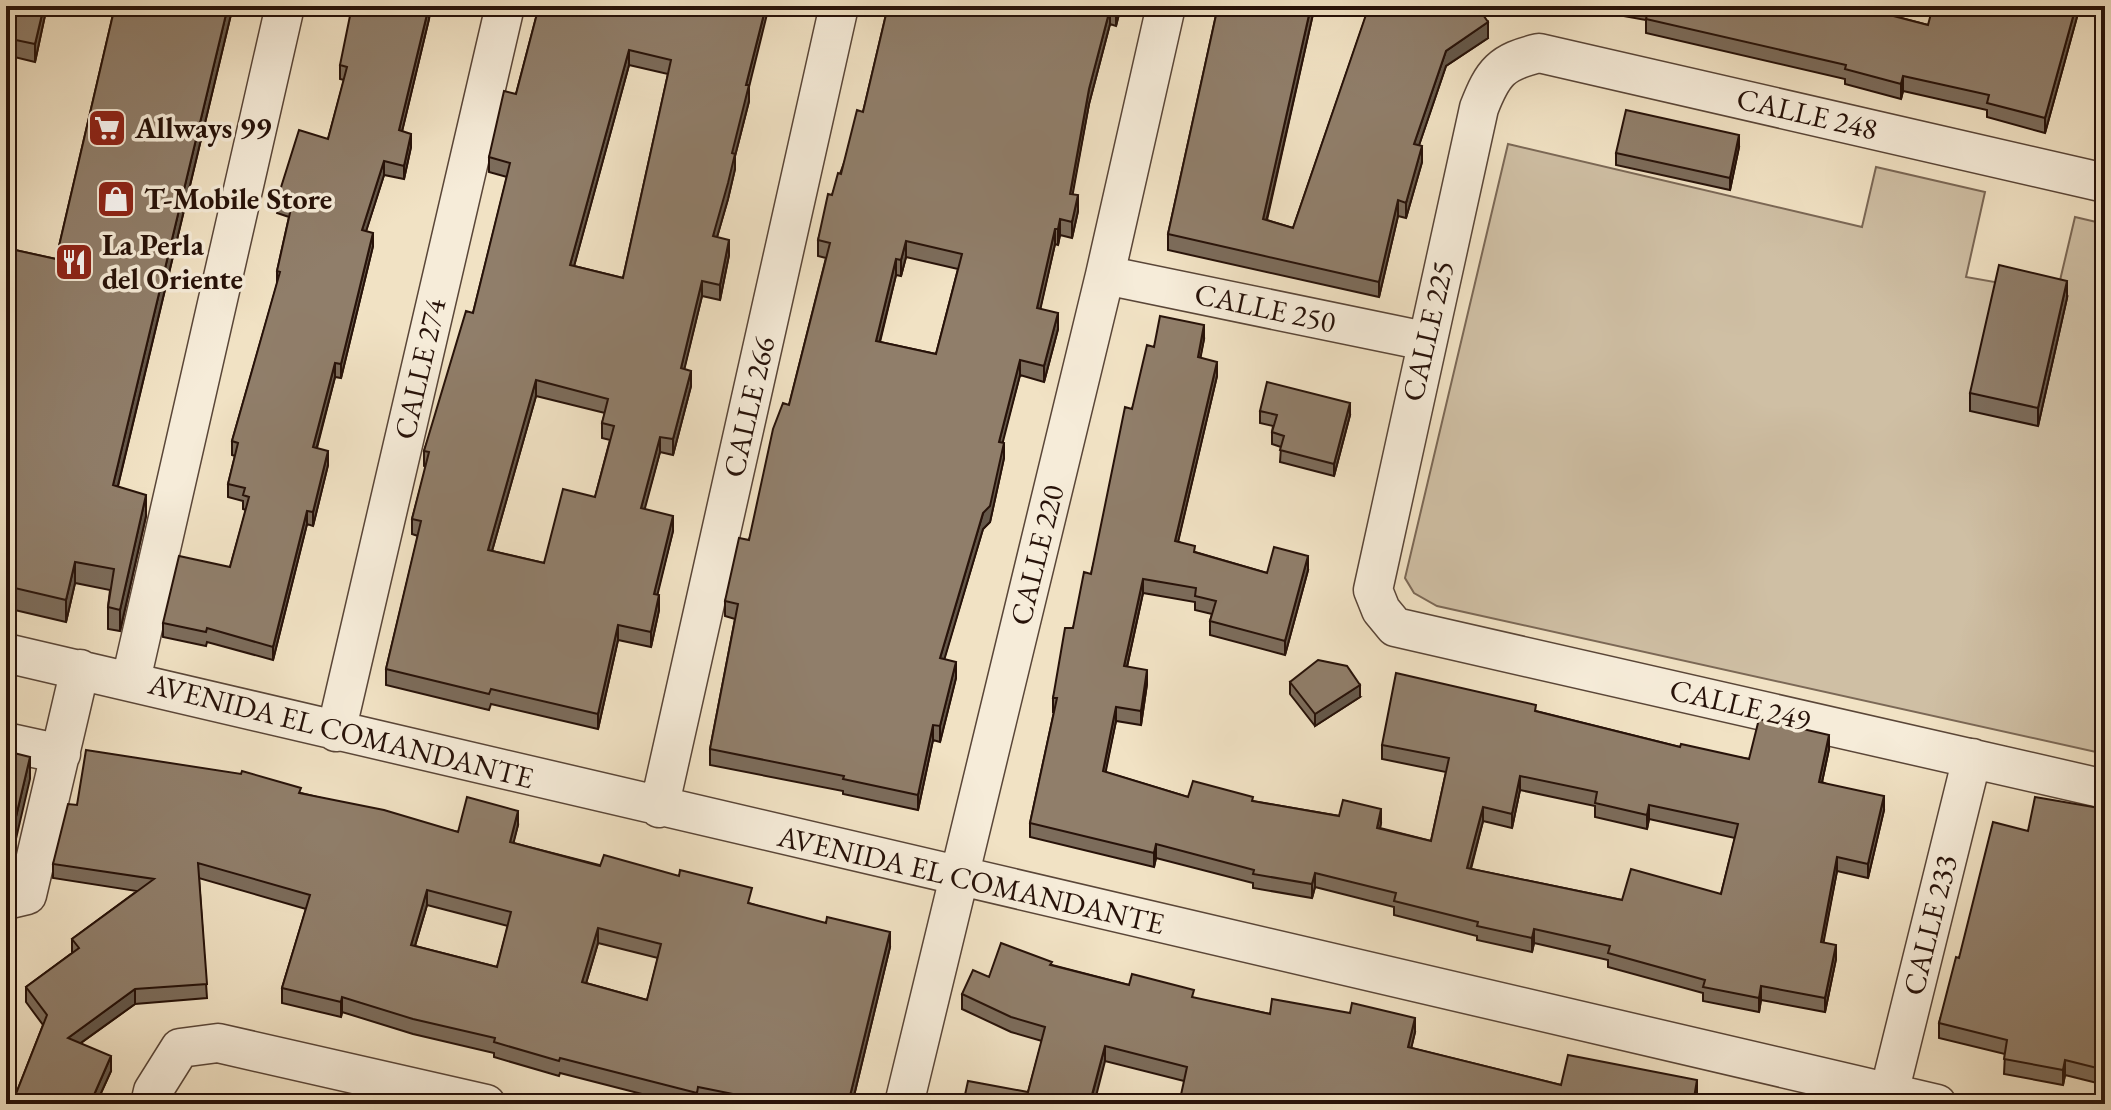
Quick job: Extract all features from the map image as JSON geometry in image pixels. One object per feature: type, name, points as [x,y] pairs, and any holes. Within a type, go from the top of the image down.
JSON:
[{"type":"street","points":[[131,680],[285,6]]},
{"type":"street","name":"CALLE 274","points":[[336,732],[505,6]]},
{"type":"street","name":"CALLE 266","points":[[659,808],[839,6]]},
{"type":"street","name":"CALLE 220","points":[[904,1104],[1105,275],[1166,6]]},
{"type":"street","name":"CALLE 248","points":[[1509,60],[1539,53],[2105,183]]},
{"type":"street","name":"CALLE 225","points":[[1381,610],[1373,590],[1425,341],[1479,108],[1489,81],[1509,60]]},
{"type":"street","name":"CALLE 250","points":[[1105,275],[1425,341]]},
{"type":"street","name":"CALLE 249","points":[[1381,610],[1395,627],[2105,789]]},
{"type":"street","name":"AVENIDA EL COMANDANTE","points":[[6,653],[131,680],[659,808],[1937,1104]]},
{"type":"street","points":[[6,900],[27,895],[80,669]]},
{"type":"street","points":[[6,742],[61,754]]},
{"type":"street","name":"CALLE 233","points":[[1889,1093],[1972,758]]},
{"type":"street","points":[[150,1104],[153,1091],[180,1048],[218,1043],[486,1104]]},
{"type":"shaded area","points":[[1508,144],[1862,227],[1876,167],[1985,192],[1966,277],[2057,293],[2075,217],[2105,224],[2105,754],[1437,606],[1414,593],[1405,578]]},
{"type":"building","points":[[6,6],[44,6],[35,44],[6,38]]},
{"type":"building","points":[[115,6],[228,6],[113,485],[146,495],[120,610],[108,607],[114,569],[75,562],[66,600],[6,586],[6,248],[56,259]]},
{"type":"building","points":[[352,6],[429,6],[399,130],[411,134],[404,166],[384,161],[362,230],[373,233],[341,364],[335,363],[313,447],[328,451],[313,512],[307,511],[273,647],[207,628],[206,632],[163,623],[179,556],[230,567],[249,497],[243,495],[245,488],[228,484],[238,443],[232,441],[280,272],[277,271],[292,204],[277,200],[299,130],[328,139],[347,67],[340,65]]},
{"type":"building","points":[[539,6],[766,6],[746,85],[749,85],[732,153],[735,154],[713,236],[729,240],[720,285],[702,281],[681,368],[691,371],[673,439],[660,437],[641,508],[673,516],[654,594],[659,595],[651,632],[618,625],[598,714],[491,689],[489,694],[386,669],[421,521],[412,519],[429,452],[424,451],[466,311],[473,313],[510,163],[489,157],[504,91],[516,94]],"holes":[[[629,50],[671,60],[623,278],[570,265]],[[536,380],[608,399],[602,423],[614,426],[595,497],[563,489],[544,563],[488,550]]]},
{"type":"building","points":[[888,6],[1117,6],[1116,10],[1110,9],[1089,89],[1070,194],[1078,195],[1072,222],[1060,219],[1058,229],[1055,229],[1037,308],[1058,313],[1044,366],[1020,360],[999,442],[1004,443],[990,506],[983,513],[940,658],[956,662],[940,726],[933,725],[918,795],[843,779],[844,776],[710,749],[738,604],[725,601],[739,538],[749,540],[773,429],[783,403],[789,405],[830,243],[818,240],[828,194],[832,195],[838,173],[841,174],[857,110],[863,112]],"holes":[[[906,241],[962,254],[936,354],[876,341],[896,259],[901,260]]]},
{"type":"building","points":[[1218,6],[1292,6],[1291,10],[1311,6],[1263,219],[1293,228],[1369,6],[1477,6],[1488,22],[1446,51],[1414,144],[1422,146],[1406,203],[1398,200],[1379,282],[1168,234]]},
{"type":"building","points":[[1649,6],[1855,6],[1928,25],[1933,6],[2076,6],[2045,118],[1987,103],[1989,95],[1903,76],[1901,84],[1845,69],[1846,65],[1646,19]]},
{"type":"building","points":[[1626,110],[1739,135],[1730,178],[1616,153]]},
{"type":"building","points":[[1999,265],[2067,281],[2038,408],[1970,393]]},
{"type":"building","points":[[1160,316],[1204,325],[1198,357],[1217,362],[1175,541],[1195,546],[1194,552],[1267,573],[1274,547],[1308,556],[1285,641],[1210,621],[1216,601],[1195,596],[1196,588],[1143,579],[1124,666],[1147,670],[1141,711],[1116,707],[1103,771],[1188,797],[1193,781],[1253,797],[1252,801],[1339,816],[1343,800],[1381,809],[1377,828],[1431,841],[1449,758],[1382,745],[1396,673],[1536,705],[1535,711],[1680,747],[1681,744],[1749,759],[1759,719],[1829,735],[1819,782],[1884,796],[1868,864],[1837,857],[1821,942],[1836,945],[1825,998],[1761,986],[1759,998],[1703,987],[1705,980],[1608,953],[1610,946],[1534,929],[1532,938],[1477,926],[1478,922],[1394,901],[1396,893],[1315,873],[1312,884],[1253,874],[1254,870],[1156,844],[1154,853],[1030,823],[1057,698],[1053,698],[1065,628],[1073,628],[1084,572],[1091,574],[1125,407],[1132,409],[1147,345],[1154,347]],"holes":[[[1520,776],[1597,792],[1595,803],[1647,815],[1649,805],[1738,824],[1721,894],[1631,869],[1622,900],[1467,868],[1483,807],[1512,814]]]},
{"type":"building","points":[[1267,382],[1350,403],[1334,464],[1280,450],[1284,436],[1272,432],[1277,415],[1260,411]]},
{"type":"building","points":[[1318,660],[1347,666],[1360,685],[1315,714],[1290,682]]},
{"type":"building","points":[[86,750],[241,774],[242,771],[301,788],[299,793],[384,810],[458,832],[467,797],[518,811],[510,842],[600,866],[604,855],[679,876],[680,870],[752,888],[748,903],[826,923],[827,917],[890,932],[848,1104],[783,1104],[698,1087],[697,1093],[560,1058],[559,1061],[494,1042],[495,1038],[413,1019],[342,997],[341,1002],[282,988],[310,895],[198,863],[207,984],[135,989],[68,1038],[111,1056],[90,1104],[12,1104],[47,1015],[26,987],[79,948],[72,939],[154,879],[53,864],[68,804],[77,805]],"holes":[[[427,890],[511,912],[497,967],[411,945]],[[598,928],[661,944],[647,1000],[582,982]]]},
{"type":"building","points":[[6,751],[30,757],[7,855],[6,855]]},
{"type":"building","points":[[2035,797],[2105,809],[2105,1070],[2065,1060],[2063,1070],[2004,1059],[2007,1040],[1939,1023],[1956,957],[1959,958],[1993,822],[2028,831]]},
{"type":"building","points":[[1001,943],[1052,962],[1050,965],[1129,985],[1132,974],[1194,990],[1192,997],[1270,1014],[1272,999],[1350,1013],[1352,1003],[1415,1018],[1408,1047],[1561,1085],[1568,1055],[1697,1080],[1693,1104],[1179,1104],[1187,1067],[1105,1046],[1090,1102],[1100,1104],[963,1104],[968,1081],[1028,1092],[1045,1027],[1011,1017],[962,994],[973,970],[989,977]]},
{"type":"place","name":"Allways 99","points":[[107,128]]},
{"type":"place","name":"T-Mobile Store","points":[[116,199]]},
{"type":"place","name":"La Perla del Oriente","points":[[74,262]]}]
